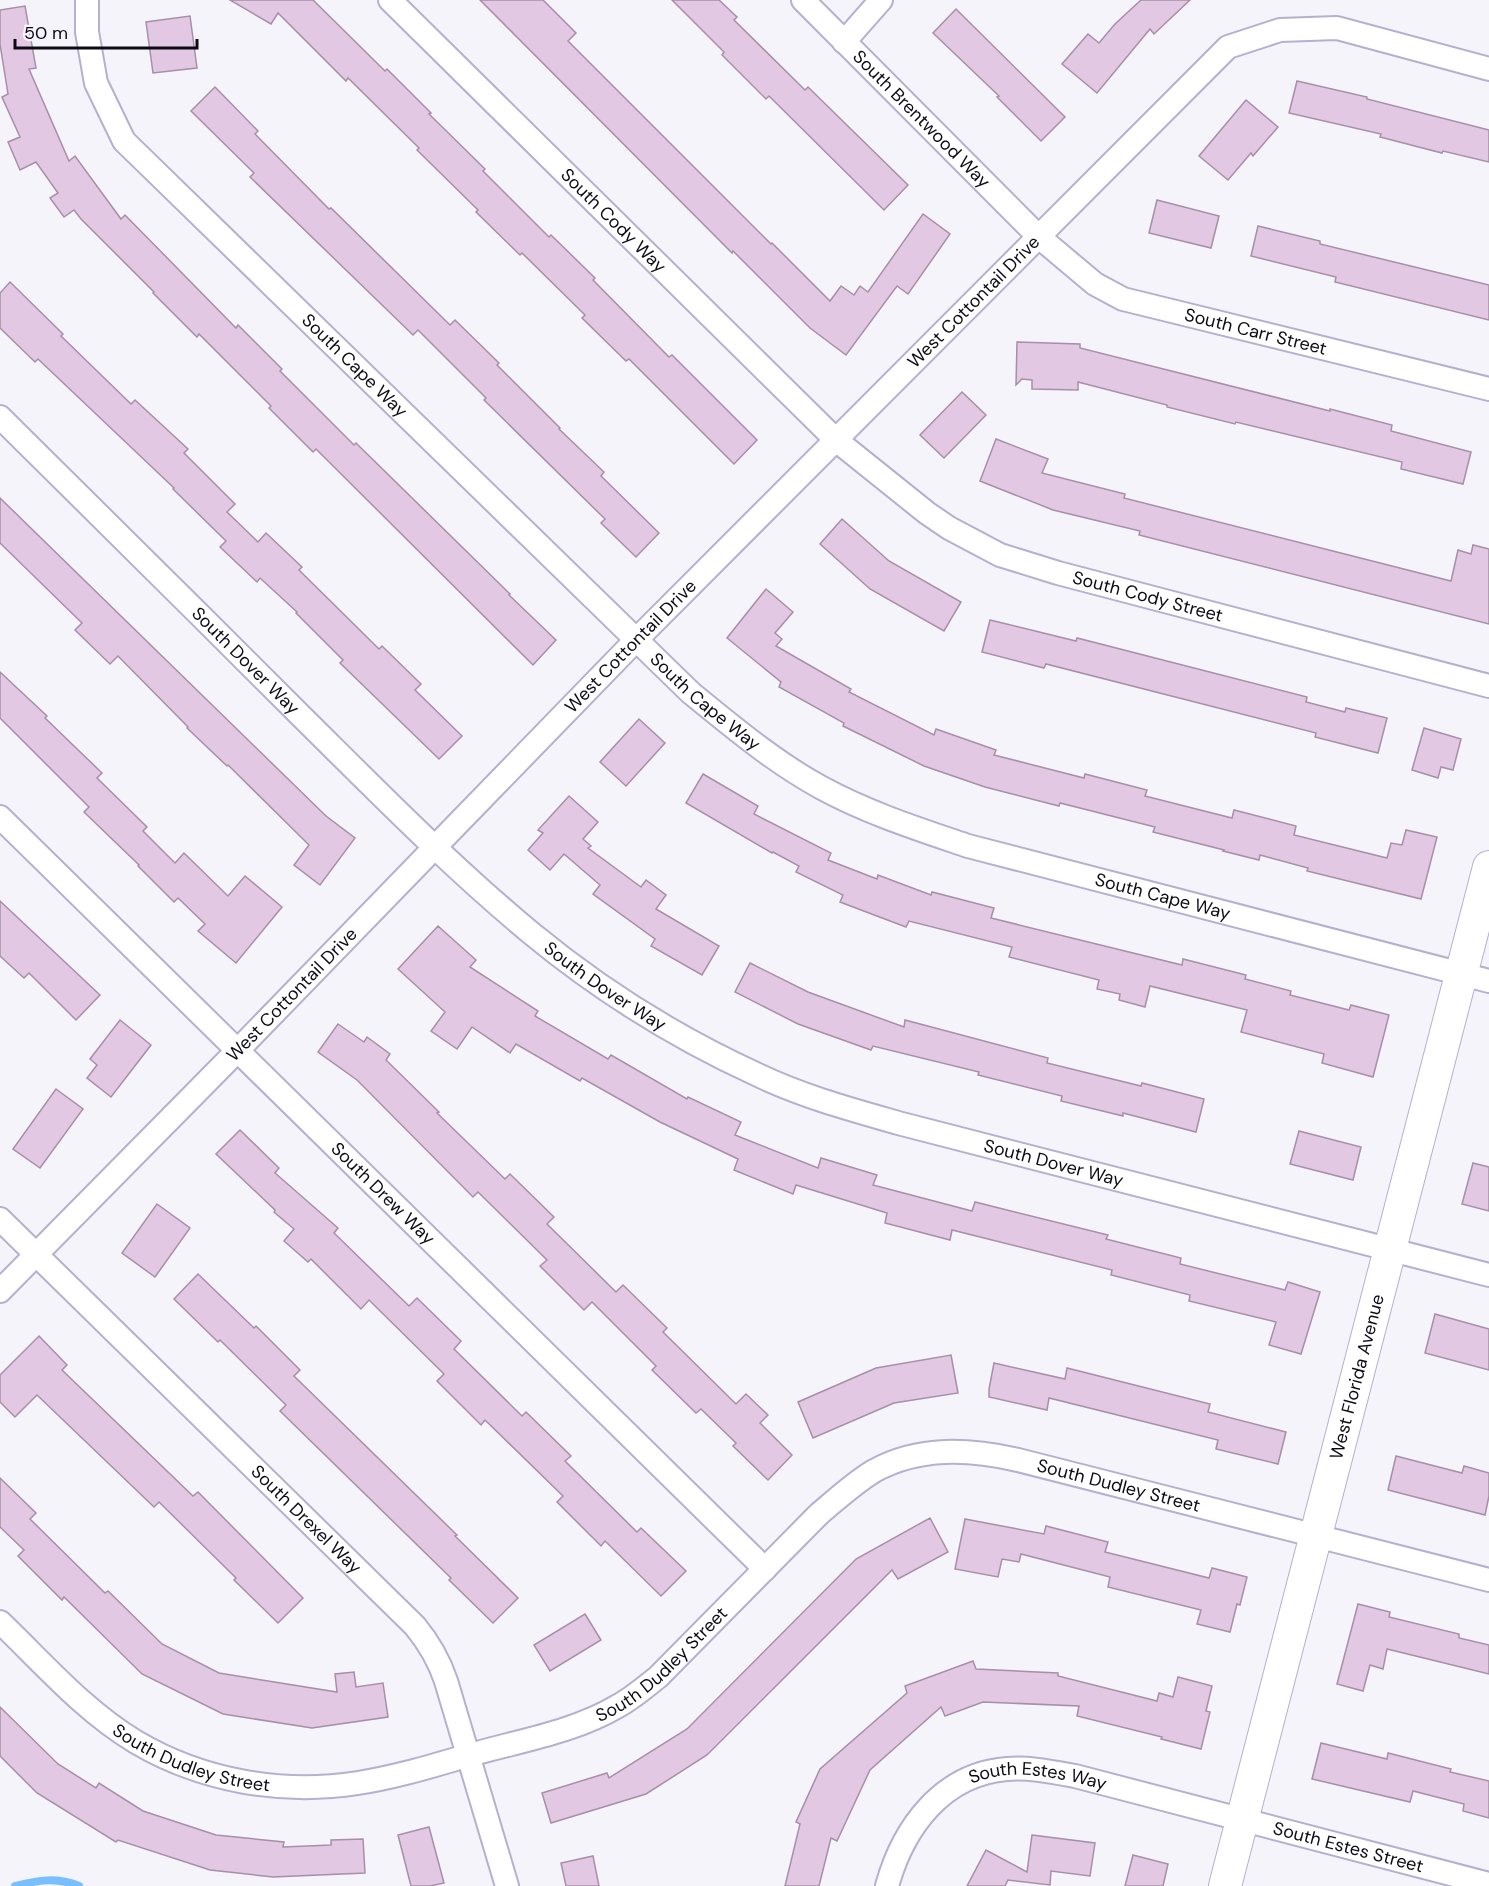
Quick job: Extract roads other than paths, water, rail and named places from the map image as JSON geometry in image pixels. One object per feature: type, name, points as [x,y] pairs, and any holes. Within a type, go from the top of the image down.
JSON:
[{"type":"street","name":"South Cape Way","points":[[87,0],[87,32],[96,83],[124,141],[691,693],[771,756],[821,788],[864,809],[968,846],[1475,977]]},
{"type":"street","name":"South Cody Way","points":[[390,0],[836,440]]},
{"type":"street","name":"South Brentwood Way","points":[[803,0],[1039,237]]},
{"type":"street","points":[[844,42],[881,0]]},
{"type":"street","name":"West Cottontail Drive","points":[[0,1291],[238,1050],[636,640],[1228,47],[1280,30],[1337,28],[1489,69]]},
{"type":"street","name":"South Carr Street","points":[[1039,237],[1095,284],[1123,299],[1489,389]]},
{"type":"street","name":"South Dover Way","points":[[0,417],[435,848],[533,934],[585,974],[664,1026],[713,1054],[761,1077],[816,1098],[902,1124],[1489,1275]]},
{"type":"street","name":"South Cody Street","points":[[836,440],[942,523],[1000,555],[1058,573],[1489,686]]},
{"type":"street","name":"South Drew Way","points":[[0,817],[765,1569]]},
{"type":"street","name":"West Florida Avenue","points":[[1225,1886],[1390,1250],[1475,977],[1489,867]]},
{"type":"street","name":"South Drexel Way","points":[[0,1219],[415,1626],[426,1640],[440,1664],[507,1886]]},
{"type":"street","name":"South Dudley Street","points":[[0,1622],[75,1695],[135,1741],[182,1764],[223,1778],[275,1786],[310,1787],[343,1785],[393,1776],[572,1726],[618,1707],[658,1677],[819,1514],[852,1486],[896,1461],[919,1455],[948,1451],[983,1453],[1018,1460],[1489,1580]]},
{"type":"street","name":"South Estes Way","points":[[887,1886],[904,1841],[924,1811],[955,1786],[996,1770],[1026,1769],[1057,1773],[1242,1819]]},
{"type":"street","name":"South Estes Street","points":[[1242,1819],[1489,1884]]},
{"type":"waterway","points":[[15,1886],[47,1880],[63,1881],[79,1886]]}]
